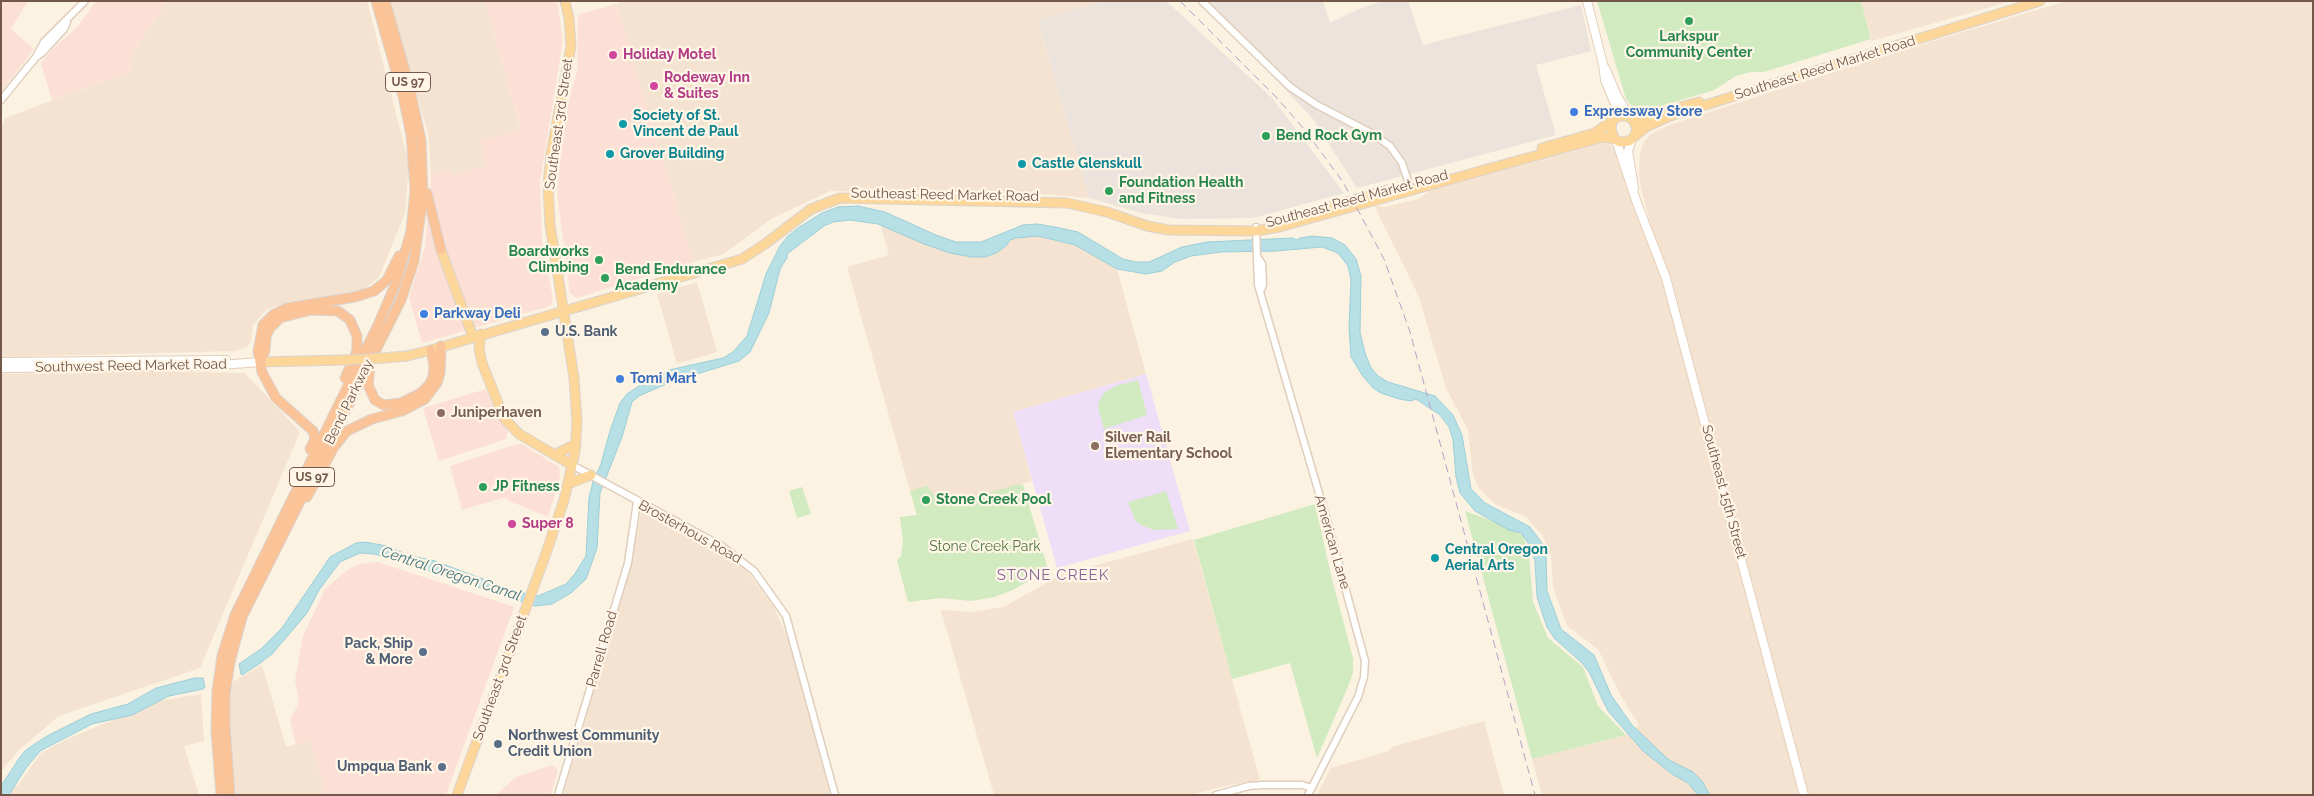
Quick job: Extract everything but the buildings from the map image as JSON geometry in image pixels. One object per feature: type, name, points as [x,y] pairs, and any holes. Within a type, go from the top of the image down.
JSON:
[{"type":"highway","name":"Bend Parkway","points":[[222,795],[216,723],[218,679],[223,652],[235,615],[378,325],[408,245],[413,215],[415,174],[411,135],[403,96],[376,1]]},
{"type":"highway","name":"Bend Parkway","points":[[230,795],[224,718],[229,666],[242,617],[401,300],[414,260],[422,211],[423,165],[416,113],[385,1]]},
{"type":"highway","points":[[423,165],[429,206],[440,239],[441,250]]},
{"type":"highway","points":[[315,439],[313,431],[276,398],[262,372],[258,351],[261,331],[267,320],[274,314],[287,308],[361,296],[383,283],[393,270],[413,215]]},
{"type":"highway","points":[[252,579],[271,530],[357,351],[358,336],[353,324],[346,316],[328,310],[311,310],[288,314],[276,321],[270,328],[266,336],[265,351],[260,362]]},
{"type":"highway","points":[[269,562],[341,437],[355,426],[402,411],[425,399],[436,383],[440,373],[441,346]]},
{"type":"highway","points":[[376,348],[368,374],[368,385],[375,400],[384,405],[401,403],[421,392],[428,385],[433,377],[434,366],[431,350]]},
{"type":"main road","name":"Southeast 3rd Street","points":[[457,795],[531,594],[568,484],[576,444],[576,406],[564,310],[550,225],[548,186],[571,46],[569,18],[565,1]]},
{"type":"main road","name":"Southeast 15th Street","points":[[1587,1],[1603,64],[1605,80],[1616,109],[1611,129],[1666,278],[1804,795]]},
{"type":"main road","name":"Southeast Reed Market Road","points":[[477,335],[742,259],[818,204],[849,197],[922,201],[1031,200],[1067,203],[1107,212],[1146,226],[1169,230],[1256,231],[1279,227],[1588,135],[1601,130],[1619,116],[1644,121],[1670,110],[1746,89],[2024,1]]},
{"type":"main road","name":"Southeast Reed Market Road","points":[[1410,187],[1602,137],[1624,142],[1633,138],[1646,127],[1670,116],[2040,1]]},
{"type":"main road","name":"Southeast 15th Street","points":[[1603,64],[1618,98],[1637,128],[1628,151],[1634,181],[1634,193]]},
{"type":"main road","points":[[441,250],[477,335],[471,343],[476,358],[482,363],[499,409],[510,426],[519,434],[572,465]]},
{"type":"main road","name":"Southwest Reed Market Road","points":[[1,368],[206,366],[260,362],[383,358],[406,356],[431,350],[477,335]]},
{"type":"main road","name":"Southwest Reed Market Road","points":[[1,362],[124,359],[251,360],[260,362]]},
{"type":"main road","points":[[554,455],[576,444]]},
{"type":"main road","points":[[568,484],[591,475]]},
{"type":"street","points":[[1,100],[36,56],[64,29],[67,22],[85,1]]},
{"type":"street","points":[[1202,1],[1290,87],[1371,133],[1390,146],[1402,163],[1410,187]]},
{"type":"street","name":"American Lane","points":[[1256,231],[1258,258],[1262,264],[1264,285],[1261,290],[1267,317],[1328,524],[1365,661],[1364,677],[1358,697],[1312,788]]},
{"type":"street","name":"Brosterhous Road","points":[[572,465],[723,548],[747,564],[786,616],[835,795]]},
{"type":"street","name":"Parrell Road","points":[[558,795],[628,563],[637,502]]},
{"type":"street","points":[[1216,795],[1249,786],[1263,785],[1302,785],[1312,788],[1308,795]]},
{"type":"shaded area","points":[[1,1],[28,1],[11,29],[34,49],[1,92]]},
{"type":"shaded area","points":[[96,1],[168,1],[134,49],[129,72],[52,100],[41,63],[78,26]]},
{"type":"shaded area","points":[[168,1],[367,1],[409,164],[405,213],[379,277],[363,290],[292,301],[267,309],[253,325],[251,341],[246,348],[235,351],[1,357],[1,129],[5,118],[129,72],[134,50]]},
{"type":"shaded area","points":[[390,1],[485,1],[521,130],[487,166],[453,176],[449,171],[431,175],[429,137]]},
{"type":"shaded area","points":[[485,1],[556,1],[558,5],[563,40],[540,182],[542,241],[553,299],[550,306],[422,343],[409,297],[425,247],[431,175],[449,171],[453,176],[486,166],[480,141],[521,129]]},
{"type":"shaded area","points":[[623,1],[1104,1],[1038,21],[1089,198],[1028,193],[830,191],[771,219],[724,254],[693,262],[616,4]]},
{"type":"shaded area","points":[[1104,1],[1166,1],[1272,98],[1344,193],[1253,218],[1181,219],[1142,213],[1089,198],[1038,20]]},
{"type":"shaded area","points":[[1197,1],[1323,1],[1330,23],[1359,9],[1383,1],[1408,1],[1423,45],[1581,5],[1591,51],[1536,65],[1556,135],[1357,188],[1313,119],[1249,51]]},
{"type":"shaded area","points":[[1861,1],[2011,1],[1872,41]]},
{"type":"shaded area","points":[[2067,1],[2313,1],[2313,795],[1803,795],[1641,189],[1639,173],[1640,152],[1644,142],[1652,133],[1672,124],[1903,50]]},
{"type":"shaded area","points":[[616,4],[693,262],[576,298],[570,293],[557,193],[561,142],[571,91],[577,72],[578,17],[579,14]]},
{"type":"shaded area","points":[[1598,143],[1610,144],[1615,151],[1663,284],[1800,795],[1542,795],[1532,759],[1626,735],[1639,725],[1621,696],[1598,649],[1567,626],[1553,587],[1551,556],[1543,536],[1526,517],[1495,504],[1480,490],[1473,475],[1468,430],[1446,388],[1419,297],[1375,207],[1385,207],[1418,199],[1431,190]]},
{"type":"shaded area","points":[[881,227],[893,229],[938,249],[972,257],[1006,246],[1010,240],[1025,236],[1038,236],[1075,245],[1117,269],[1146,374],[1013,412],[1032,481],[954,503],[939,501],[917,515],[847,267],[889,255]]},
{"type":"shaded area","points":[[697,282],[717,352],[677,364],[657,294]]},
{"type":"shaded area","points":[[154,371],[245,373],[300,432],[200,668],[59,716],[19,750],[1,771],[1,374]]},
{"type":"shaded area","name":"Silver Rail Elementary School","points":[[1146,374],[1190,531],[1057,568],[1013,412]]},
{"type":"shaded area","points":[[486,389],[495,412],[508,431],[506,439],[439,461],[423,408]]},
{"type":"shaded area","points":[[522,444],[559,467],[560,477],[548,517],[507,500],[506,497],[462,510],[450,466]]},
{"type":"shaded area","points":[[641,512],[744,567],[773,606],[789,640],[830,795],[563,795],[629,573]]},
{"type":"shaded area","points":[[1193,539],[1260,780],[1229,785],[1191,795],[994,795],[941,610],[972,612],[1003,607],[1063,574]]},
{"type":"shaded area","points":[[378,562],[514,607],[446,795],[326,795],[311,743],[307,741],[296,744],[290,720],[299,703],[295,680],[303,636],[325,589],[346,571],[359,564]]},
{"type":"shaded area","points":[[262,665],[286,747],[307,741],[311,743],[326,795],[233,795],[228,742],[228,685]]},
{"type":"shaded area","points":[[201,694],[204,741],[184,746],[199,795],[6,795],[19,784],[41,753],[65,740],[159,701]]},
{"type":"shaded area","points":[[1484,721],[1504,795],[1317,795],[1331,768],[1389,751],[1392,747]]},
{"type":"shaded area","points":[[552,765],[558,770],[551,795],[496,795],[516,777]]},
{"type":"green space","points":[[1597,1],[1861,1],[1871,39],[1764,72],[1751,72],[1736,76],[1714,90],[1645,111],[1635,110],[1626,99]]},
{"type":"green space","points":[[1138,380],[1147,415],[1104,429],[1098,408],[1099,401],[1105,392],[1116,386]]},
{"type":"green space","name":"Stone Creek Park","points":[[1019,484],[1023,485],[1048,569],[1013,590],[995,597],[971,601],[941,598],[908,602],[897,560],[901,556],[903,542],[900,517],[917,515],[910,491],[927,486],[939,501],[954,503]]},
{"type":"green space","points":[[802,487],[811,514],[797,518],[789,491]]},
{"type":"green space","points":[[1166,491],[1178,529],[1154,530],[1141,525],[1135,520],[1128,502]]},
{"type":"green space","points":[[1315,504],[1353,658],[1353,673],[1317,758],[1290,663],[1232,679],[1194,540]]},
{"type":"green space","points":[[1465,511],[1509,527],[1523,536],[1529,554],[1533,602],[1548,638],[1583,667],[1598,706],[1626,735],[1532,759]]},
{"type":"water","name":"Central Oregon Canal","points":[[858,206],[885,212],[956,242],[981,242],[1023,225],[1037,224],[1055,227],[1078,232],[1123,259],[1136,262],[1149,262],[1182,247],[1207,242],[1293,238],[1297,240],[1312,236],[1332,238],[1345,245],[1356,259],[1361,276],[1360,332],[1371,368],[1378,376],[1388,382],[1435,396],[1453,415],[1462,435],[1471,489],[1485,503],[1530,527],[1542,543],[1546,556],[1547,591],[1561,629],[1594,655],[1611,695],[1632,725],[1669,760],[1693,772],[1702,781],[1710,795],[1698,795],[1688,783],[1672,774],[1643,751],[1608,711],[1589,672],[1582,663],[1555,639],[1547,627],[1537,597],[1535,561],[1530,546],[1521,533],[1509,530],[1475,511],[1460,493],[1456,477],[1453,440],[1449,427],[1440,415],[1416,399],[1411,401],[1399,399],[1381,393],[1373,388],[1362,375],[1351,357],[1349,328],[1351,280],[1348,266],[1338,253],[1322,247],[1276,251],[1221,252],[1191,256],[1175,262],[1162,271],[1146,274],[1117,269],[1075,245],[1038,236],[1016,238],[1010,240],[1006,246],[996,253],[985,257],[972,257],[950,253],[924,244],[878,224],[850,220],[833,222],[824,226],[787,254],[787,258],[780,269],[769,313],[750,352],[739,361],[671,382],[639,396],[632,402],[622,437],[600,493],[597,548],[586,579],[571,593],[552,604],[535,606],[393,559],[374,554],[360,553],[340,562],[319,590],[307,613],[273,653],[259,664],[241,674],[239,664],[261,649],[282,628],[330,557],[356,543],[365,542],[387,546],[410,556],[432,560],[518,592],[538,596],[566,584],[586,556],[589,498],[620,403],[627,394],[648,380],[669,370],[723,358],[733,352],[747,336],[766,274],[780,246],[788,236],[822,213],[838,207]]},
{"type":"water","points":[[195,678],[203,678],[205,687],[203,689],[169,696],[132,715],[92,724],[40,751],[26,768],[9,795],[1,795],[1,786],[20,757],[26,750],[47,736],[91,714],[128,704],[156,688]]},
{"type":"railway","points":[[1180,1],[1278,99],[1304,129],[1343,182],[1384,259],[1410,332],[1535,795]]},
{"type":"place","name":"Larkspur Community Center","points":[[1689,21]]},
{"type":"place","name":"Holiday Motel","points":[[613,55]]},
{"type":"place","name":"Rodeway Inn & Suites","points":[[654,86]]},
{"type":"place","name":"Expressway Store","points":[[1574,112]]},
{"type":"place","name":"Society of St. Vincent de Paul","points":[[623,124]]},
{"type":"place","name":"Bend Rock Gym","points":[[1266,136]]},
{"type":"place","name":"Grover Building","points":[[610,154]]},
{"type":"place","name":"Castle Glenskull","points":[[1022,164]]},
{"type":"place","name":"Foundation Health and Fitness","points":[[1109,191]]},
{"type":"place","name":"Boardworks Climbing","points":[[599,260]]},
{"type":"place","name":"Bend Endurance Academy","points":[[605,278]]},
{"type":"place","name":"Parkway Deli","points":[[424,314]]},
{"type":"place","name":"U.S. Bank","points":[[545,332]]},
{"type":"place","name":"Tomi Mart","points":[[620,379]]},
{"type":"place","name":"Juniperhaven","points":[[441,413]]},
{"type":"place","name":"Silver Rail Elementary School","points":[[1095,446]]},
{"type":"place","name":"JP Fitness","points":[[483,487]]},
{"type":"place","name":"Stone Creek Pool","points":[[926,500]]},
{"type":"place","name":"Super 8","points":[[512,524]]},
{"type":"place","name":"Central Oregon Aerial Arts","points":[[1435,558]]},
{"type":"place","name":"Pack, Ship & More","points":[[423,652]]},
{"type":"place","name":"Northwest Community Credit Union","points":[[498,744]]},
{"type":"place","name":"Umpqua Bank","points":[[442,767]]},
{"type":"district","name":"STONE CREEK","points":[[1053,575]]}]
